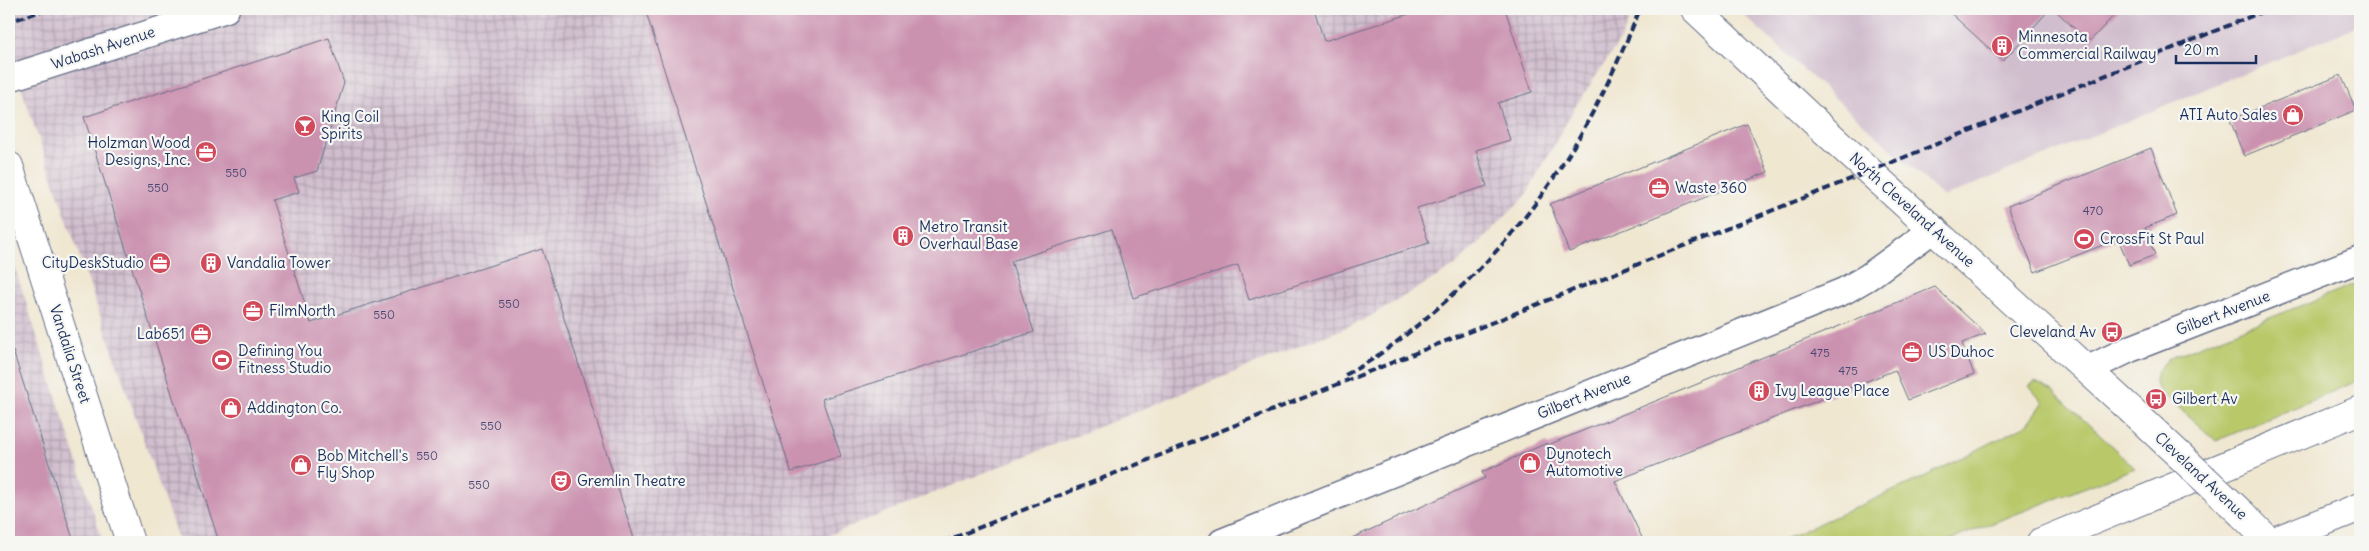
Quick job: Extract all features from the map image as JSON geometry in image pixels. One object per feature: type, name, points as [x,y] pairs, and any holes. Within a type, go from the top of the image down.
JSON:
[{"type":"main road","name":"North Cleveland Avenue","points":[[1694,9],[2130,409]]},
{"type":"main road","name":"Vandalia Street","points":[[9,166],[130,542]]},
{"type":"main road","name":"Cleveland Avenue","points":[[2130,409],[2271,542]]},
{"type":"main road","points":[[2041,542],[2360,410]]},
{"type":"main road","points":[[2271,542],[2360,507]]},
{"type":"street","name":"Wabash Avenue","points":[[9,78],[226,9]]},
{"type":"street","name":"Gilbert Avenue","points":[[1222,542],[1844,291],[1868,277],[1934,229]]},
{"type":"street","name":"Gilbert Avenue","points":[[2088,369],[2130,349],[2360,259]]},
{"type":"shaded area","points":[[9,9],[1634,9],[1621,39],[1575,107],[1525,197],[1455,266],[1362,321],[812,542],[179,542],[9,53]]},
{"type":"shaded area","points":[[1737,9],[2360,9],[2360,25],[1944,197]]},
{"type":"shaded area","points":[[9,249],[103,542],[9,542]]},
{"type":"green space","points":[[2360,282],[2360,380],[2216,441],[2156,387],[2155,377],[2159,369],[2174,356]]},
{"type":"green space","points":[[2035,382],[2053,391],[2135,468],[1944,542],[1778,542],[1922,478],[2028,424],[2043,403],[2029,386]]},
{"type":"building","name":"Metro Transit Overhaul Base","points":[[645,9],[1314,9],[1324,41],[1425,9],[1505,9],[1532,92],[1498,103],[1510,140],[1476,150],[1487,186],[1417,208],[1429,243],[1249,300],[1238,265],[1133,298],[1112,229],[1011,261],[1034,332],[822,399],[841,456],[791,472]]},
{"type":"building","name":"Minnesota Commercial Railway","points":[[1946,9],[2050,9],[2003,61]]},
{"type":"building","points":[[2054,9],[2120,9],[2089,42]]},
{"type":"building","points":[[329,38],[344,83],[317,171],[294,178],[299,192],[272,200],[311,323],[542,249],[635,542],[219,542],[84,117]]},
{"type":"building","name":"ATI Auto Sales","points":[[2341,75],[2356,110],[2244,156],[2230,120]]},
{"type":"building","name":"Waste 360","points":[[1747,124],[1768,172],[1569,252],[1550,204]]},
{"type":"building","points":[[2151,148],[2177,215],[2145,228],[2155,255],[2129,265],[2118,239],[2035,272],[2008,206]]},
{"type":"building","points":[[1935,287],[1986,334],[1962,343],[1974,374],[1908,400],[1895,370],[1615,481],[1644,542],[1343,542],[1485,478],[1482,472],[1547,443],[1548,445]]},
{"type":"building","points":[[13,351],[74,542],[9,542],[9,352]]},
{"type":"railway","points":[[17,19],[48,9]]},
{"type":"railway","points":[[1345,375],[1401,339],[1432,313],[1501,246],[1530,211],[1556,174],[1601,96],[1640,9]]},
{"type":"railway","points":[[943,542],[1831,187],[2269,9]]},
{"type":"place","name":"Minnesota Commercial Railway","points":[[2002,46]]},
{"type":"place","name":"ATI Auto Sales","points":[[2293,115]]},
{"type":"place","name":"King Coil Spirits","points":[[305,126]]},
{"type":"place","name":"Holzman Wood Designs, Inc.","points":[[206,152]]},
{"type":"place","name":"Waste 360","points":[[1659,188]]},
{"type":"place","name":"Metro Transit Overhaul Base","points":[[903,236]]},
{"type":"place","name":"CrossFit St Paul","points":[[2084,239]]},
{"type":"place","name":"CityDeskStudio","points":[[160,263]]},
{"type":"place","name":"Vandalia Tower","points":[[211,263]]},
{"type":"place","name":"FilmNorth","points":[[253,311]]},
{"type":"place","name":"Cleveland Av","points":[[2112,332]]},
{"type":"place","name":"Lab651","points":[[201,334]]},
{"type":"place","name":"US Duhoc","points":[[1912,352]]},
{"type":"place","name":"Defining You Fitness Studio","points":[[222,360]]},
{"type":"place","name":"Ivy League Place","points":[[1759,391]]},
{"type":"place","name":"Gilbert Av","points":[[2156,399]]},
{"type":"place","name":"Addington Co.","points":[[231,408]]},
{"type":"place","name":"Dynotech Automotive","points":[[1530,463]]},
{"type":"place","name":"Bob Mitchell's Fly Shop","points":[[301,465]]},
{"type":"place","name":"Gremlin Theatre","points":[[561,481]]}]
